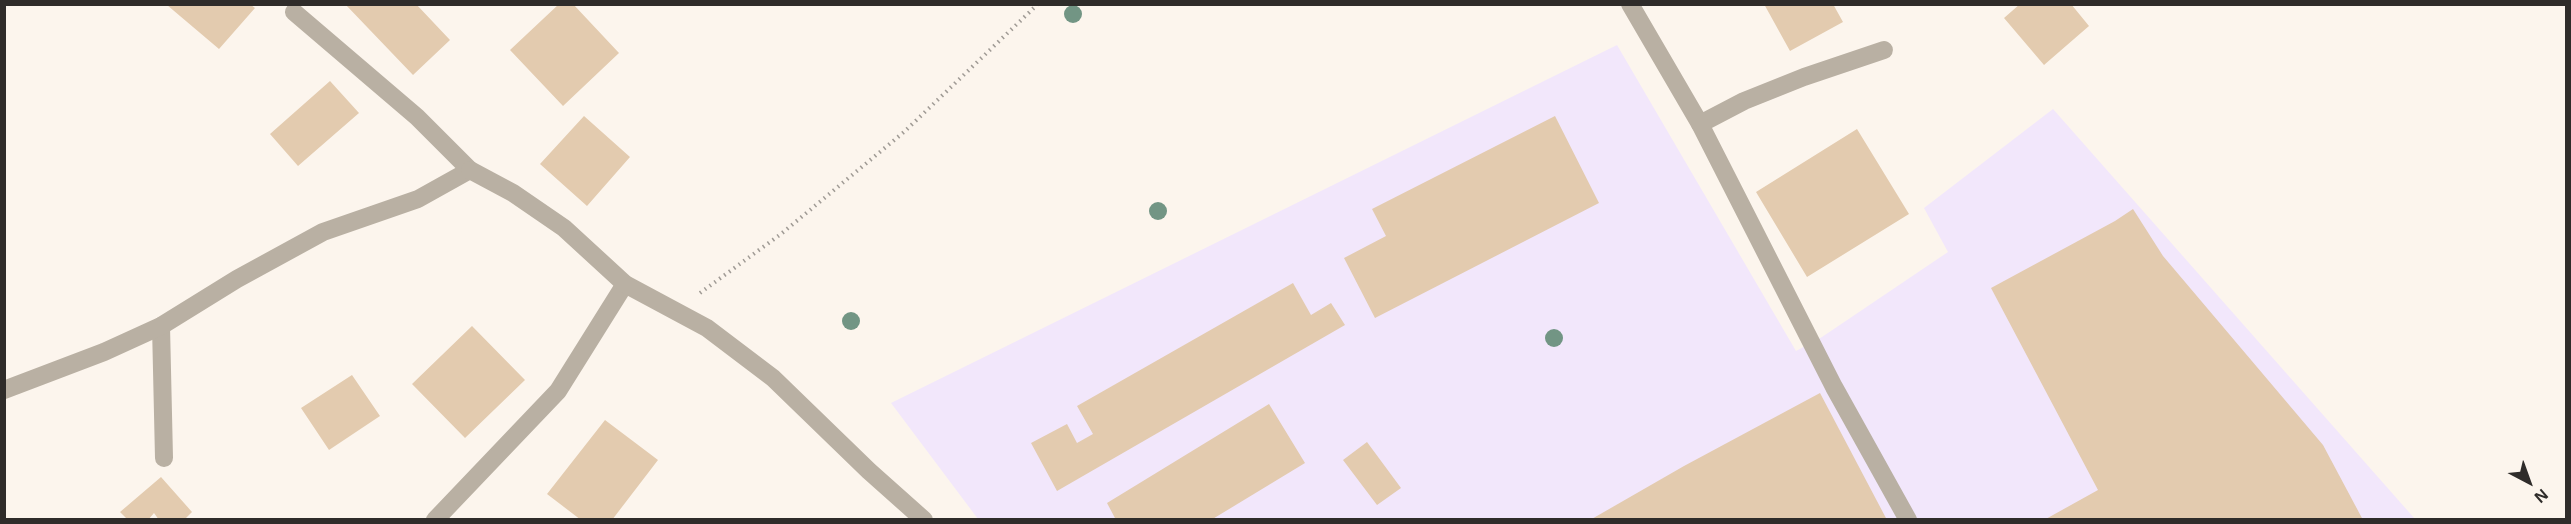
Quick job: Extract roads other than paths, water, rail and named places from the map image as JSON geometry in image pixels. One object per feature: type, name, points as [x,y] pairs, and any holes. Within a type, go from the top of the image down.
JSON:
[{"type":"street","points":[[1630,4],[1700,124],[1834,387],[1908,519]]},
{"type":"street","points":[[294,12],[402,104],[470,170],[513,193],[564,228],[625,284],[707,328],[773,378],[869,471],[924,519]]},
{"type":"street","points":[[1700,124],[1744,101],[1804,77],[1884,50]]},
{"type":"street","points":[[4,390],[104,352],[161,326],[237,279],[323,232],[418,200],[470,170]]},
{"type":"street","points":[[435,519],[558,392],[587,349],[625,284]]},
{"type":"street","points":[[161,326],[164,458]]}]
